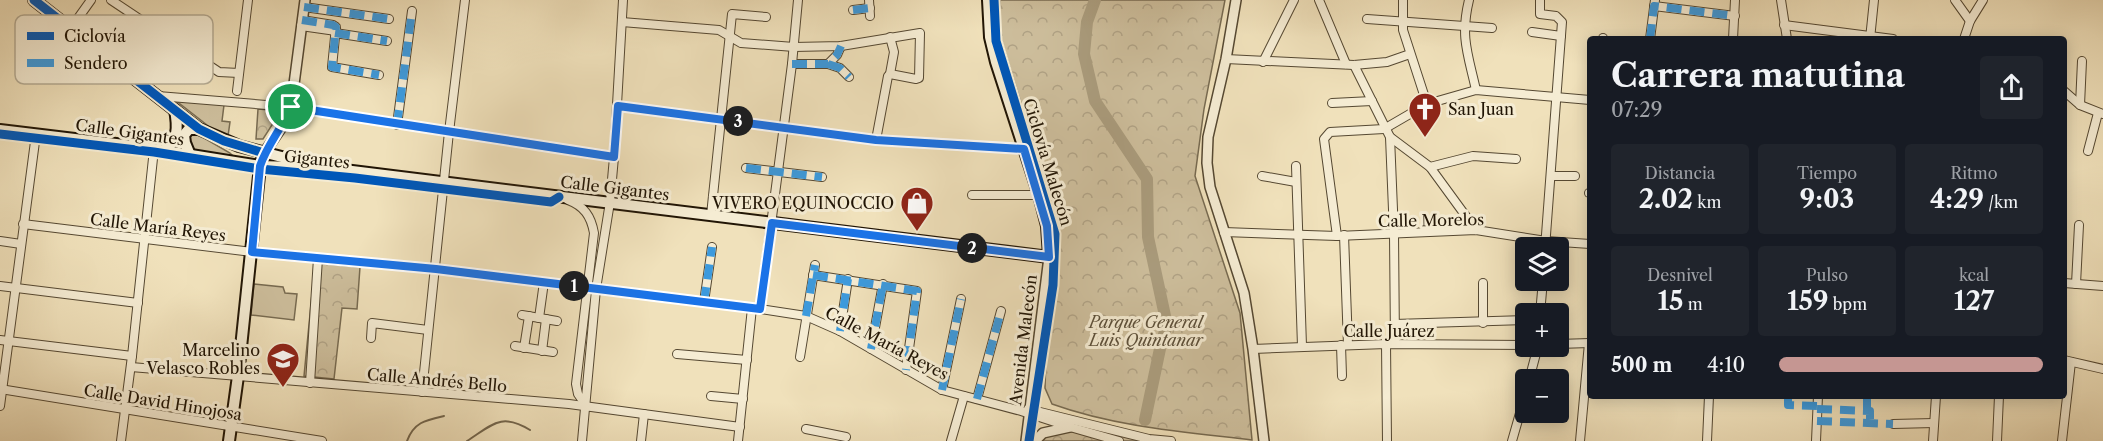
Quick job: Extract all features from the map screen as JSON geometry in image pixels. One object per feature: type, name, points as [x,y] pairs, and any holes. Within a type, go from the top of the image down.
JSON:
[{"type":"main road","points":[[34,0],[54,15]]},
{"type":"main road","name":"Avenida Malecón","points":[[988,0],[990,38],[1039,195],[1047,226],[1049,257]]},
{"type":"main road","points":[[143,84],[199,129],[224,141],[328,168]]},
{"type":"main road","points":[[158,150],[172,144],[175,138],[176,110]]},
{"type":"main road","points":[[190,155],[184,135],[189,129],[199,129]]},
{"type":"main road","name":"Calle Gigantes","points":[[0,130],[158,150],[260,166],[328,168],[1049,257]]},
{"type":"main road","points":[[229,441],[260,166],[264,153]]},
{"type":"street","points":[[80,15],[91,0]]},
{"type":"street","points":[[111,0],[134,15]]},
{"type":"street","points":[[237,91],[248,0]]},
{"type":"street","points":[[422,392],[465,0]]},
{"type":"street","points":[[582,441],[587,407],[586,390],[596,289],[610,202],[618,106],[623,0]]},
{"type":"street","points":[[738,441],[747,360],[772,223],[798,0]]},
{"type":"street","points":[[1236,0],[1226,60],[1208,137],[1207,163],[1210,187],[1244,293],[1264,441]]},
{"type":"street","points":[[1263,62],[1294,0]]},
{"type":"street","points":[[1319,0],[1350,65],[1372,101],[1384,129],[1390,137],[1430,167],[1476,230]]},
{"type":"street","points":[[1403,0],[1403,30],[1427,104]]},
{"type":"street","points":[[1469,0],[1464,38],[1476,90]]},
{"type":"street","points":[[1540,0],[1540,14],[1560,18],[1562,22],[1546,237]]},
{"type":"street","points":[[1733,36],[1735,0]]},
{"type":"street","points":[[1781,0],[1786,36]]},
{"type":"street","points":[[1870,36],[1874,0]]},
{"type":"street","points":[[1955,0],[1970,21]]},
{"type":"street","points":[[1965,36],[1970,21],[1983,0]]},
{"type":"street","points":[[1650,36],[1654,3],[1736,16]]},
{"type":"street","points":[[264,153],[284,123],[291,107],[304,4],[389,19]]},
{"type":"street","points":[[853,10],[870,8]]},
{"type":"street","points":[[397,125],[412,10]]},
{"type":"street","points":[[711,215],[732,14],[766,17]]},
{"type":"street","points":[[1367,19],[1492,28]]},
{"type":"street","points":[[622,22],[719,30],[741,43],[794,47],[841,46],[920,33],[919,78],[890,74]]},
{"type":"street","points":[[302,23],[336,27],[332,67],[380,75]]},
{"type":"street","points":[[1784,25],[1863,36]]},
{"type":"street","points":[[336,32],[387,41]]},
{"type":"street","points":[[1532,33],[1561,36]]},
{"type":"street","points":[[876,140],[888,76],[894,61],[890,38]]},
{"type":"street","points":[[828,64],[837,55],[841,46]]},
{"type":"street","points":[[1226,60],[1350,65],[1387,62],[1410,54]]},
{"type":"street","points":[[2080,105],[2082,61]]},
{"type":"street","points":[[792,64],[828,64],[840,68],[849,77]]},
{"type":"street","points":[[213,68],[219,72],[239,73]]},
{"type":"street","points":[[1342,376],[1344,345],[1340,235],[1324,139],[1326,135],[1336,131],[1384,129],[1427,104],[1476,90],[1587,100]]},
{"type":"street","points":[[2067,94],[2080,105],[2100,113],[2088,151]]},
{"type":"street","points":[[158,96],[291,107],[614,157]]},
{"type":"street","points":[[1332,103],[1372,101]]},
{"type":"street","points":[[618,106],[876,140],[1024,149]]},
{"type":"street","points":[[0,406],[4,341],[15,288],[36,134]]},
{"type":"street","points":[[1387,441],[1390,344],[1394,324],[1394,234],[1390,137]]},
{"type":"street","points":[[121,441],[158,150]]},
{"type":"street","points":[[1430,167],[1473,156],[1516,159]]},
{"type":"street","points":[[1296,166],[1302,346]]},
{"type":"street","points":[[746,168],[822,177]]},
{"type":"street","points":[[1262,176],[1296,182]]},
{"type":"street","points":[[1551,176],[1575,176]]},
{"type":"street","points":[[972,195],[1039,195]]},
{"type":"street","points":[[559,197],[588,212],[594,233],[576,384],[578,394],[587,407]]},
{"type":"street","name":"Calle María Reyes","points":[[23,224],[252,252],[436,269],[806,316],[840,331],[942,390],[1149,439],[1170,441]]},
{"type":"street","points":[[2076,284],[2079,225]]},
{"type":"street","name":"Calle Morelos","points":[[1224,232],[1340,235],[1476,230],[1515,238]]},
{"type":"street","points":[[0,241],[21,244]]},
{"type":"street","name":"Calle Morelos","points":[[1569,244],[1587,244]]},
{"type":"street","points":[[704,302],[711,247]]},
{"type":"street","name":"Avenida Malecón","points":[[1026,441],[1027,411],[1049,257]]},
{"type":"street","points":[[310,383],[318,258]]},
{"type":"street","points":[[800,357],[815,264]]},
{"type":"street","points":[[813,274],[917,291],[906,370]]},
{"type":"street","points":[[840,331],[848,279]]},
{"type":"street","points":[[542,351],[544,282]]},
{"type":"street","points":[[1483,283],[1483,322]]},
{"type":"street","points":[[2067,283],[2103,286]]},
{"type":"street","points":[[872,349],[883,284]]},
{"type":"street","points":[[0,286],[138,303]]},
{"type":"street","points":[[942,390],[962,299]]},
{"type":"street","points":[[977,399],[1001,311]]},
{"type":"street","points":[[524,348],[525,316],[557,321]]},
{"type":"street","points":[[1394,324],[1515,321]]},
{"type":"street","points":[[371,338],[372,323],[428,330]]},
{"type":"street","points":[[4,341],[132,356]]},
{"type":"street","points":[[1569,344],[1587,343]]},
{"type":"street","name":"Calle Juárez","points":[[1253,349],[1390,344],[1515,345]]},
{"type":"street","points":[[515,346],[553,352]]},
{"type":"street","points":[[677,354],[747,360]]},
{"type":"street","points":[[2067,361],[2103,369]]},
{"type":"street","points":[[1580,441],[1587,365]]},
{"type":"street","name":"Calle Andrés Bello","points":[[131,366],[587,407],[740,427]]},
{"type":"street","name":"Calle David Hinojosa","points":[[1,390],[231,426],[279,437],[322,441]]},
{"type":"street","points":[[711,396],[743,399]]},
{"type":"street","points":[[951,441],[964,396]]},
{"type":"street","points":[[1707,441],[1709,399]]},
{"type":"street","points":[[1816,441],[1818,399]]},
{"type":"street","points":[[1933,441],[1936,399]]},
{"type":"street","points":[[1997,441],[1999,399]]},
{"type":"street","points":[[2062,441],[2065,399]]},
{"type":"street","name":"Calle María Reyes","points":[[1027,411],[1070,428],[1119,441]]},
{"type":"street","points":[[641,441],[644,414]]},
{"type":"street","points":[[1512,441],[1517,423]]},
{"type":"street","points":[[1893,424],[1934,423]]},
{"type":"street","points":[[1035,441],[1043,433],[1070,428]]},
{"type":"street","points":[[806,429],[831,437],[846,437]]},
{"type":"green space","name":"Parque General Luis Quintanar","points":[[1000,0],[1225,0],[1204,109],[1195,176],[1240,313],[1252,440],[1126,423],[1052,404],[1045,388],[1046,357],[1058,280],[1059,237],[1048,189],[1000,36]]},
{"type":"green space","points":[[175,100],[224,105],[222,121],[230,122],[228,136],[216,132]]},
{"type":"green space","points":[[258,109],[281,111],[263,139],[256,139]]},
{"type":"green space","points":[[192,131],[234,157],[192,150],[188,134]]},
{"type":"green space","points":[[315,263],[360,267],[357,309],[342,308],[334,379],[304,376]]},
{"type":"green space","points":[[254,284],[283,287],[285,293],[297,294],[294,320],[251,315]]},
{"type":"green space","points":[[1065,426],[1164,441],[1036,441]]},
{"type":"waterway","points":[[1095,0],[1087,22],[1084,54],[1095,101],[1147,179],[1148,237],[1167,325],[1145,420]]},
{"type":"waterway","points":[[407,441],[417,426],[444,416]]},
{"type":"waterway","points":[[467,441],[490,426],[504,421],[530,430]]},
{"type":"marked path","points":[[1650,36],[1654,6],[1735,16]]},
{"type":"marked path","points":[[304,7],[389,19]]},
{"type":"marked path","points":[[853,10],[870,8]]},
{"type":"marked path","points":[[397,125],[412,11]]},
{"type":"marked path","points":[[302,20],[336,27],[332,67],[379,75]]},
{"type":"marked path","points":[[335,33],[387,41]]},
{"type":"marked path","points":[[792,64],[828,64],[837,55],[841,46]]},
{"type":"marked path","points":[[828,64],[840,68],[849,77]]},
{"type":"marked path","points":[[746,168],[822,177]]},
{"type":"marked path","points":[[704,302],[712,247]]},
{"type":"marked path","points":[[806,316],[815,265]]},
{"type":"marked path","points":[[813,275],[917,291],[906,370]]},
{"type":"marked path","points":[[840,331],[848,279]]},
{"type":"marked path","points":[[871,349],[883,284]]},
{"type":"marked path","points":[[942,390],[961,299]]},
{"type":"marked path","points":[[977,399],[1001,311]]},
{"type":"marked path","points":[[1788,399],[1788,405],[1817,406]]},
{"type":"marked path","points":[[1867,399],[1867,411]]},
{"type":"marked path","points":[[1817,409],[1870,411],[1870,424]]},
{"type":"marked path","points":[[1817,421],[1893,424]]},
{"type":"cycle path","points":[[34,0],[53,15]]},
{"type":"cycle path","name":"Ciclovía Malecón","points":[[994,0],[996,41],[1055,234],[1053,285],[1029,441]]},
{"type":"cycle path","points":[[141,84],[199,129],[224,141],[264,153]]},
{"type":"cycle path","name":"Gigantes","points":[[0,134],[154,152],[260,169],[551,202],[559,197]]},
{"type":"place","name":"San Juan","points":[[1425,138]]},
{"type":"place","name":"VIVERO EQUINOCCIO","points":[[917,232]]},
{"type":"place","name":"Marcelino Velasco Robles","points":[[283,388]]},
{"type":"route","points":[[618,106],[876,140],[1024,149],[1047,226],[1049,257],[772,223],[760,309],[436,269],[252,252],[260,166],[264,153],[284,123],[291,107],[614,157],[618,106]]}]
